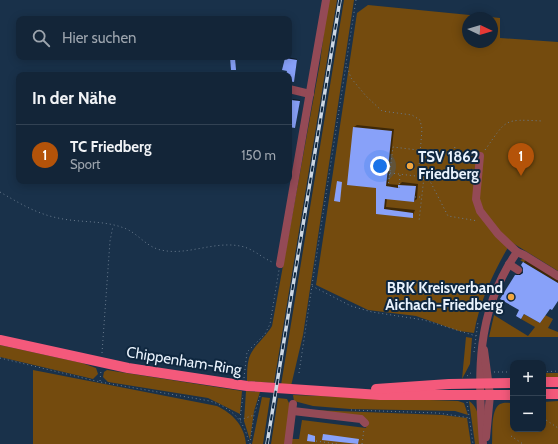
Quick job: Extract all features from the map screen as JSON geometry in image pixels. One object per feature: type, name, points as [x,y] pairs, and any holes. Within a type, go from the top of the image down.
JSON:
[{"type":"main road","name":"Chippenham-Ring","points":[[0,340],[101,363],[247,386],[311,391],[367,392],[387,395],[510,395]]},
{"type":"main road","points":[[546,382],[558,382]]},
{"type":"main road","name":"Chippenham-Ring","points":[[367,392],[379,388],[510,383]]},
{"type":"main road","points":[[546,394],[558,394]]},
{"type":"street","points":[[280,264],[326,0]]},
{"type":"street","points":[[292,90],[310,94]]},
{"type":"street","points":[[480,156],[476,199],[480,210],[498,234],[517,252],[558,276]]},
{"type":"street","points":[[484,444],[485,383],[483,337],[490,305],[509,264],[517,252]]},
{"type":"street","points":[[509,264],[518,270]]},
{"type":"street","points":[[288,444],[293,407],[361,419],[365,423]]},
{"type":"path","points":[[299,373],[356,0]]},
{"type":"path","points":[[346,64],[351,78],[378,108],[387,112],[412,115],[420,120],[422,129],[419,167],[424,177],[431,183],[448,216],[481,222]]},
{"type":"path","points":[[480,156],[505,124],[515,119],[542,121]]},
{"type":"path","points":[[454,156],[455,144]]},
{"type":"path","points":[[388,187],[393,147],[427,153]]},
{"type":"path","points":[[419,221],[425,170]]},
{"type":"path","points":[[390,173],[424,177]]},
{"type":"path","points":[[399,188],[400,174]]},
{"type":"path","points":[[0,192],[42,214],[58,218],[101,222],[126,229],[145,243],[161,250],[178,251],[222,246],[240,246],[252,250],[264,258],[280,264],[271,319],[265,334],[247,352],[244,380]]},
{"type":"path","points":[[415,197],[422,197]]},
{"type":"path","points":[[100,382],[110,241],[113,226]]},
{"type":"path","points":[[312,286],[351,306],[372,312],[424,320],[454,331],[483,337]]},
{"type":"path","points":[[0,358],[100,382],[204,398],[223,406],[240,420],[250,444]]},
{"type":"path","points":[[546,372],[558,371]]},
{"type":"path","points":[[504,372],[510,372]]},
{"type":"path","points":[[240,420],[243,391]]},
{"type":"path","points":[[250,444],[254,415],[258,399],[262,394]]},
{"type":"path","points":[[466,395],[473,444]]},
{"type":"path","points":[[350,410],[438,413],[470,418]]},
{"type":"path","points":[[240,420],[254,415]]},
{"type":"path","points":[[546,420],[558,428]]},
{"type":"path","points":[[362,444],[365,423]]},
{"type":"path","points":[[511,436],[524,444]]},
{"type":"path","points":[[316,441],[337,444]]},
{"type":"shaded area","points":[[328,0],[337,0],[274,383],[247,381],[249,358],[256,346],[272,326],[320,63]]},
{"type":"shaded area","points":[[344,0],[354,0],[303,335],[291,386],[281,385]]},
{"type":"shaded area","name":"TSV 1862 Friedberg","points":[[368,5],[462,14],[462,48],[498,48],[498,18],[500,18],[500,38],[558,42],[558,271],[511,242],[488,286],[474,333],[459,331],[416,316],[368,310],[316,285],[357,13]]},
{"type":"shaded area","points":[[523,259],[558,280],[558,283],[520,260]]},
{"type":"shaded area","points":[[524,314],[540,323],[545,315],[553,319],[548,328],[558,332],[558,337],[489,337],[494,315],[528,336],[535,327],[521,319]]},
{"type":"shaded area","points":[[466,337],[472,338],[470,364],[462,379]]},
{"type":"shaded area","points":[[0,345],[82,363],[96,368],[98,374],[93,379],[0,357]]},
{"type":"shaded area","points":[[33,370],[217,406],[237,421],[243,431],[246,444],[33,444]]},
{"type":"shaded area","points":[[107,370],[242,391],[240,414],[208,398],[108,382],[103,377],[104,372]]},
{"type":"shaded area","points":[[546,373],[558,373],[558,378],[546,377]]},
{"type":"shaded area","points":[[246,391],[260,392],[254,411],[250,440],[244,421]]},
{"type":"shaded area","points":[[293,395],[458,401],[464,403],[468,415],[455,411],[350,409],[313,406],[294,401]]},
{"type":"shaded area","points":[[262,397],[270,398],[263,444],[252,444]]},
{"type":"shaded area","points":[[278,398],[287,399],[291,407],[286,444],[271,444]]},
{"type":"shaded area","points":[[469,401],[476,409],[478,415],[480,426],[479,444],[475,444]]},
{"type":"shaded area","points":[[558,401],[558,444],[492,444],[493,417],[497,407],[500,404],[510,403],[510,432],[546,432],[546,402]]},
{"type":"shaded area","points":[[311,410],[443,415],[467,418],[471,444],[291,444],[291,439],[299,439],[302,420],[366,428],[367,421]]},
{"type":"building","points":[[230,60],[235,60],[236,70],[231,70]]},
{"type":"building","points":[[284,60],[297,60],[294,82],[292,82],[292,72],[282,70]]},
{"type":"building","points":[[292,100],[300,101],[295,128],[292,128]]},
{"type":"building","points":[[353,127],[392,131],[386,186],[398,188],[398,185],[416,186],[414,202],[385,199],[384,209],[413,213],[413,218],[376,214],[376,188],[347,185]]},
{"type":"building","points":[[337,181],[342,182],[340,202],[334,201]]},
{"type":"building","points":[[523,262],[558,283],[558,301],[540,323],[524,314],[521,319],[516,316],[519,310],[500,299],[515,275],[520,275],[523,273],[523,268],[521,265]]},
{"type":"building","points":[[308,434],[315,436],[315,442],[307,441]]},
{"type":"building","points":[[323,434],[359,439],[358,444],[322,440]]},
{"type":"railway","points":[[267,444],[340,0]]},
{"type":"place","name":"TSV 1862 Friedberg","points":[[410,166]]},
{"type":"place","name":"TC Friedberg","points":[[521,176]]},
{"type":"place","name":"BRK Kreisverband Aichach-Friedberg","points":[[511,297]]}]
